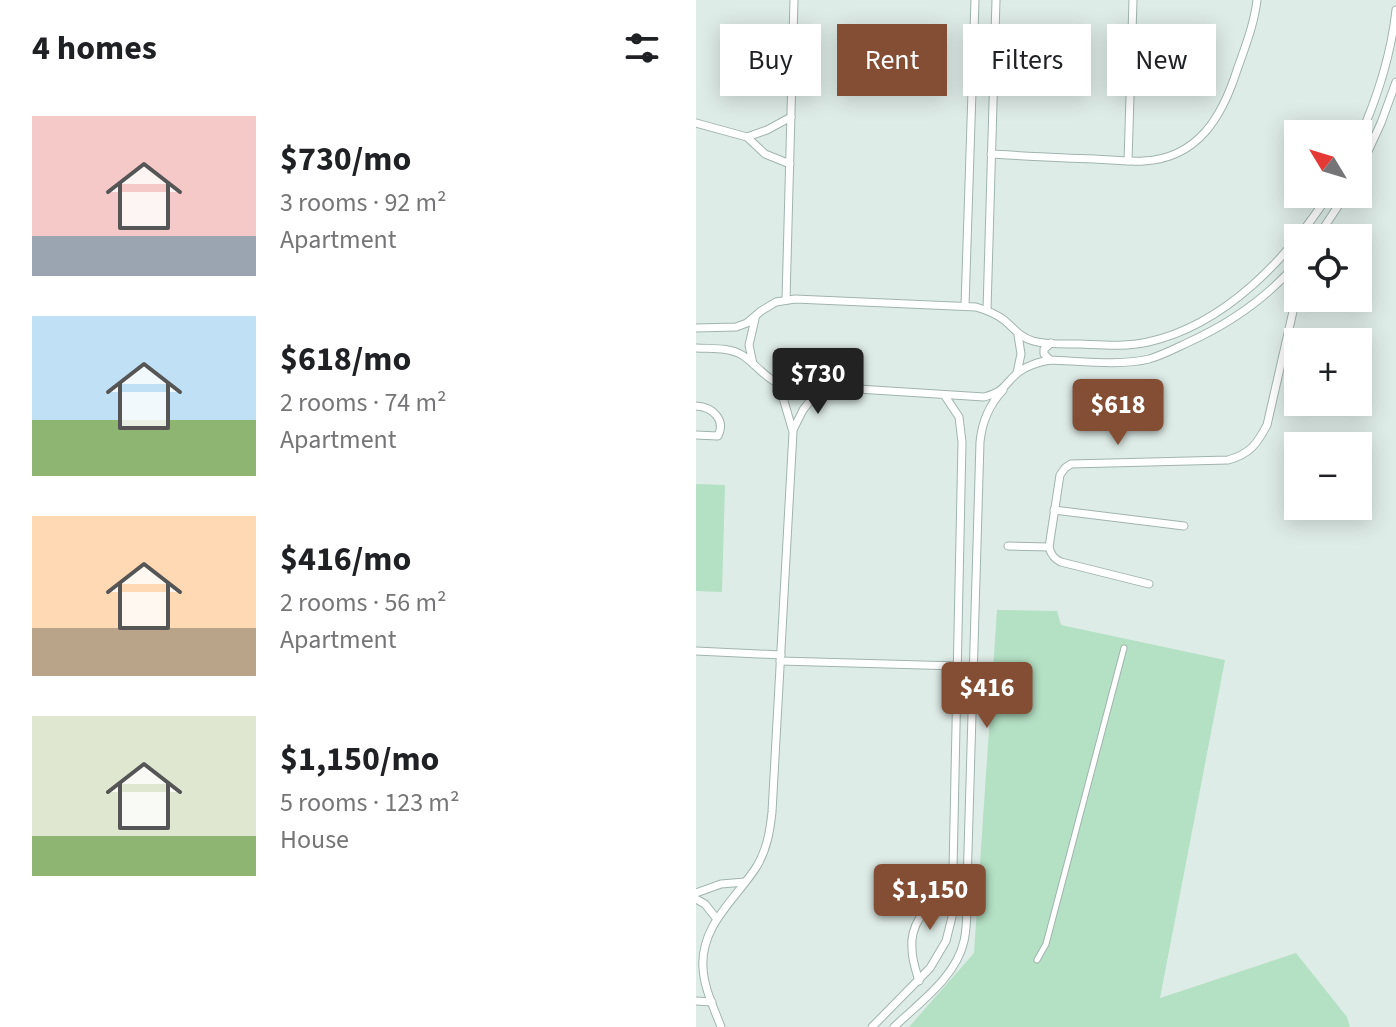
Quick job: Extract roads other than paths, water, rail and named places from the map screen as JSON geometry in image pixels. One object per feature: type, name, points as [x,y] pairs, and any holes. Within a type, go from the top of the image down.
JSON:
[{"type":"street","points":[[786,300],[794,0]]},
{"type":"street","points":[[965,306],[975,0]]},
{"type":"street","points":[[987,310],[996,0]]},
{"type":"street","points":[[1128,161],[1133,0]]},
{"type":"street","points":[[991,154],[1145,161],[1161,159],[1190,146],[1203,136],[1222,109],[1249,38],[1257,0]]},
{"type":"street","points":[[1366,120],[1392,58],[1396,10]]},
{"type":"street","points":[[1372,143],[1396,82]]},
{"type":"street","points":[[747,137],[791,117]]},
{"type":"street","points":[[696,123],[747,137],[765,154],[790,164]]},
{"type":"street","points":[[696,328],[736,327],[756,317],[768,306],[786,300],[965,306],[987,310],[1029,340],[1111,346],[1146,342],[1199,322],[1234,299],[1272,268],[1319,208]]},
{"type":"street","points":[[894,1027],[943,980],[964,941],[980,450],[984,419],[989,408],[1017,373],[1028,366],[1050,360],[1129,361],[1166,353],[1230,321],[1284,277]]},
{"type":"street","points":[[1149,584],[1061,562],[1053,557],[1049,547],[1060,475],[1071,464],[1228,460],[1250,450],[1267,425],[1293,312]]},
{"type":"street","points":[[753,364],[749,345],[756,317]]},
{"type":"street","points":[[1017,373],[1021,354],[1018,335]]},
{"type":"street","points":[[1050,360],[1044,349],[1051,343]]},
{"type":"street","points":[[696,348],[733,351],[779,384],[945,396],[984,397],[1003,390]]},
{"type":"street","points":[[696,976],[716,918],[745,882],[765,850],[770,831],[793,432],[779,384]]},
{"type":"street","points":[[793,432],[803,410],[821,387]]},
{"type":"street","points":[[872,1027],[930,968],[946,941],[952,917],[962,429],[959,417],[945,396]]},
{"type":"street","points":[[696,406],[705,407],[722,422],[718,436],[696,435]]},
{"type":"street","points":[[962,451],[980,450]]},
{"type":"street","points":[[1054,510],[1184,526]]},
{"type":"street","points":[[1008,546],[1049,547]]},
{"type":"street","points":[[1037,960],[1046,944],[1124,648]]},
{"type":"street","points":[[696,651],[958,666]]},
{"type":"street","points":[[716,918],[696,896],[721,884],[745,882]]},
{"type":"street","points":[[919,981],[911,946],[916,925],[932,902],[952,886]]},
{"type":"street","points":[[702,965],[721,1027]]},
{"type":"street","points":[[696,1001],[712,1002]]}]
